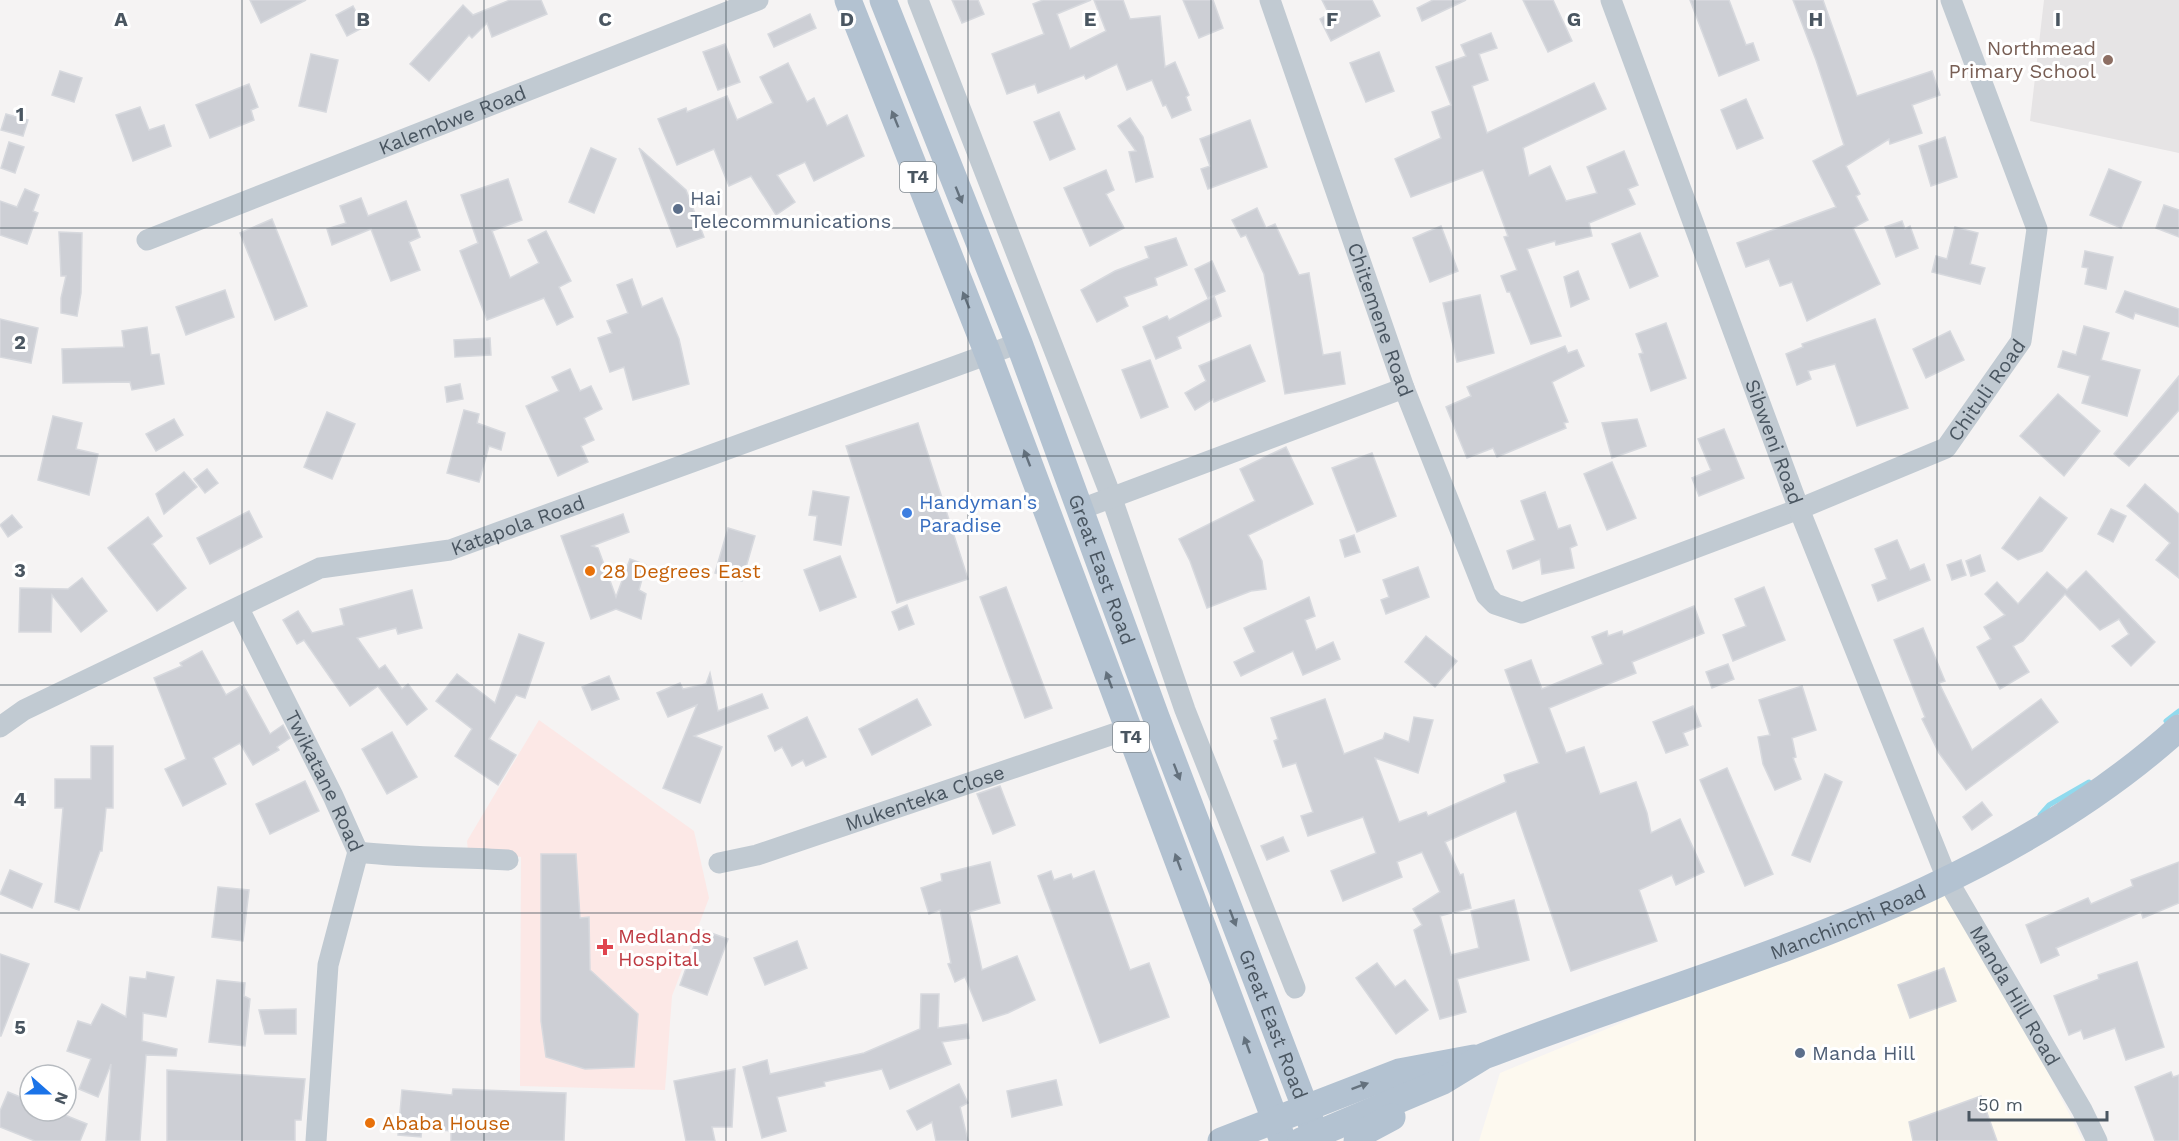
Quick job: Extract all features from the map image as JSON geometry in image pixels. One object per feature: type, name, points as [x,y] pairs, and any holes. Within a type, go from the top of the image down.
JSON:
[{"type":"main road","name":"Great East Road","points":[[848,0],[988,354],[1279,1130]]},
{"type":"main road","name":"Great East Road","points":[[883,0],[1019,343],[1160,728],[1305,1107],[1312,1139]]},
{"type":"main road","name":"Manchinchi Road","points":[[1231,1137],[1279,1130],[1305,1107],[1399,1072],[1484,1056],[1812,939],[1948,881],[2041,830],[2106,786],[2179,728]]},
{"type":"main road","name":"Manchinchi Road","points":[[1312,1139],[1424,1090],[1484,1056]]},
{"type":"main road","points":[[1231,1137],[1255,1112],[1263,1088]]},
{"type":"main road","points":[[1357,1141],[1366,1131],[1410,1108],[1424,1090]]},
{"type":"street","name":"Kalembwe Road","points":[[147,240],[758,0]]},
{"type":"street","points":[[918,0],[1111,496],[1185,710],[1295,988]]},
{"type":"street","name":"Chitemene Road","points":[[1270,0],[1404,388],[1486,595],[1495,604],[1522,614]]},
{"type":"street","name":"Sibweni Road","points":[[1611,0],[1799,509],[1948,881]]},
{"type":"street","name":"Chituli Road","points":[[1522,614],[1799,509],[1946,448],[2021,341],[2037,229],[1951,0]]},
{"type":"street","name":"Katapola Road","points":[[0,727],[24,710],[239,609],[320,568],[450,550],[1019,343]]},
{"type":"street","points":[[1081,509],[1404,388]]},
{"type":"street","name":"Twikatane Road","points":[[239,609],[358,852],[328,966],[316,1141]]},
{"type":"street","name":"Mukenteka Close","points":[[719,862],[757,855],[1128,729]]},
{"type":"street","points":[[358,852],[400,857],[441,856],[507,860]]},
{"type":"street","name":"Manda Hill Road","points":[[1948,881],[2082,1110],[2097,1141]]},
{"type":"shaded area","name":"Northmead Primary School","points":[[2044,0],[2179,0],[2179,153],[2030,121]]},
{"type":"shaded area","name":"Medlands Hospital","points":[[539,720],[694,831],[709,898],[672,996],[665,1090],[520,1086],[521,857],[468,851],[467,841]]},
{"type":"shaded area","points":[[1953,886],[2083,1141],[1479,1141],[1500,1073]]},
{"type":"building","points":[[250,0],[306,0],[261,23]]},
{"type":"building","points":[[510,0],[541,0],[547,14],[492,37],[487,23],[472,38],[469,35],[429,81],[410,64],[463,5],[473,15]]},
{"type":"building","points":[[952,0],[978,0],[984,14],[962,23]]},
{"type":"building","points":[[1043,0],[1091,0],[1057,14],[1070,49],[1106,31],[1094,0],[1123,0],[1130,19],[1160,16],[1165,67],[1175,62],[1189,95],[1186,97],[1191,110],[1172,118],[1166,105],[1163,106],[1152,80],[1127,90],[1117,64],[1086,79],[1084,75],[1038,93],[1035,84],[1007,94],[992,54],[1044,34],[1033,4]]},
{"type":"building","points":[[1183,0],[1213,0],[1223,28],[1199,38]]},
{"type":"building","points":[[1322,0],[1372,0],[1380,16],[1331,41],[1320,19],[1329,14]]},
{"type":"building","points":[[1433,0],[1466,0],[1422,21],[1417,8]]},
{"type":"building","points":[[1523,0],[1553,0],[1572,41],[1548,52]]},
{"type":"building","points":[[1690,0],[1729,0],[1746,45],[1753,43],[1759,60],[1719,76]]},
{"type":"building","points":[[1793,0],[1823,0],[1857,96],[1932,71],[1940,95],[1912,105],[1922,133],[1890,144],[1889,139],[1846,166],[1860,194],[1856,196],[1868,220],[1853,228],[1880,284],[1807,321],[1792,282],[1780,286],[1769,259],[1746,267],[1737,243],[1836,207],[1813,161],[1844,145]]},
{"type":"building","points":[[353,6],[364,27],[347,36],[336,15]]},
{"type":"building","points":[[810,14],[816,28],[774,47],[768,34]]},
{"type":"building","points":[[1491,33],[1497,48],[1479,54],[1488,80],[1472,86],[1487,133],[1594,83],[1606,109],[1523,148],[1529,176],[1550,166],[1566,201],[1597,193],[1587,167],[1624,151],[1638,185],[1628,189],[1635,204],[1589,223],[1592,236],[1556,245],[1555,241],[1527,249],[1561,336],[1531,344],[1501,276],[1517,270],[1504,237],[1508,236],[1483,170],[1411,197],[1395,159],[1441,138],[1432,112],[1451,105],[1436,67],[1466,56],[1461,45]]},
{"type":"building","points":[[725,44],[740,82],[718,90],[703,52]]},
{"type":"building","points":[[1379,52],[1394,91],[1366,102],[1350,63]]},
{"type":"building","points":[[311,54],[338,60],[326,112],[299,106]]},
{"type":"building","points":[[788,63],[807,102],[814,98],[827,126],[847,115],[864,156],[814,181],[805,162],[777,175],[795,202],[776,215],[751,176],[729,186],[714,149],[677,165],[658,119],[686,108],[687,112],[727,96],[737,120],[773,103],[760,77]]},
{"type":"building","points":[[60,71],[82,78],[74,102],[52,95]]},
{"type":"building","points":[[249,84],[258,107],[251,110],[254,120],[210,138],[196,105]]},
{"type":"building","points":[[1746,99],[1763,138],[1737,149],[1721,110]]},
{"type":"building","points":[[140,107],[149,130],[164,125],[171,146],[133,161],[116,115]]},
{"type":"building","points":[[1059,112],[1075,149],[1050,160],[1034,122]]},
{"type":"building","points":[[6,114],[28,120],[23,136],[1,130]]},
{"type":"building","points":[[1130,118],[1143,137],[1153,177],[1136,182],[1129,152],[1136,151],[1118,126]]},
{"type":"building","points":[[1250,120],[1267,167],[1208,189],[1201,169],[1210,166],[1200,139]]},
{"type":"building","points":[[1945,137],[1957,177],[1931,186],[1919,146]]},
{"type":"building","points":[[9,142],[24,147],[15,173],[1,168]]},
{"type":"building","points":[[591,148],[616,159],[594,213],[569,202]]},
{"type":"building","name":"Hai Telecommunications","points":[[639,148],[686,190],[704,237],[677,247]]},
{"type":"building","points":[[2109,169],[2141,182],[2121,228],[2090,215]]},
{"type":"building","points":[[1106,170],[1114,190],[1106,194],[1124,228],[1090,246],[1064,188]]},
{"type":"building","points":[[508,179],[522,220],[492,231],[510,278],[539,263],[528,240],[546,231],[571,281],[559,287],[573,317],[557,325],[544,298],[487,320],[460,251],[478,243],[461,195]]},
{"type":"building","points":[[25,189],[39,195],[33,211],[38,213],[27,244],[0,235],[0,201],[17,207]]},
{"type":"building","points":[[361,198],[368,216],[406,201],[420,237],[409,242],[420,270],[391,281],[371,229],[332,245],[327,229],[346,223],[340,206]]},
{"type":"building","points":[[2164,205],[2179,210],[2179,237],[2156,228]]},
{"type":"building","points":[[1257,208],[1266,228],[1275,224],[1299,275],[1309,273],[1323,355],[1340,352],[1345,384],[1285,394],[1264,274],[1246,235],[1241,237],[1232,220]]},
{"type":"building","points":[[272,219],[307,306],[275,320],[240,233]]},
{"type":"building","points":[[1902,221],[1905,229],[1910,226],[1918,248],[1896,257],[1885,227]]},
{"type":"building","points":[[1441,226],[1458,271],[1430,282],[1413,238]]},
{"type":"building","points":[[1955,227],[1978,233],[1970,264],[1985,268],[1980,284],[1932,272],[1936,256],[1947,259]]},
{"type":"building","points":[[59,232],[82,233],[81,293],[77,316],[61,313],[61,298],[66,276],[61,276]]},
{"type":"building","points":[[1640,233],[1658,276],[1630,288],[1612,244]]},
{"type":"building","points":[[1176,238],[1187,265],[1155,278],[1157,285],[1124,297],[1128,306],[1097,322],[1081,290],[1115,271],[1149,258],[1145,247]]},
{"type":"building","points":[[2085,251],[2113,257],[2106,289],[2085,284],[2088,268],[2082,267]]},
{"type":"building","points":[[1212,261],[1225,291],[1208,298],[1195,269]]},
{"type":"building","points":[[1578,271],[1589,299],[1571,307],[1564,277]]},
{"type":"building","points":[[632,279],[642,307],[662,298],[679,339],[689,384],[633,400],[624,367],[610,372],[598,338],[612,333],[607,321],[628,313],[617,285]]},
{"type":"building","points":[[225,290],[234,317],[186,335],[176,307]]},
{"type":"building","points":[[2125,291],[2179,309],[2179,327],[2135,313],[2133,319],[2116,312]]},
{"type":"building","points":[[1480,295],[1494,353],[1457,362],[1443,303]]},
{"type":"building","points":[[1214,296],[1221,316],[1177,337],[1181,348],[1156,359],[1143,327],[1167,316],[1169,320]]},
{"type":"building","points":[[0,319],[38,328],[31,363],[0,357]]},
{"type":"building","points":[[1875,319],[1908,408],[1857,426],[1835,364],[1808,371],[1811,379],[1797,385],[1786,354],[1803,347],[1802,344]]},
{"type":"building","points":[[1666,323],[1686,378],[1651,391],[1639,354],[1643,353],[1636,334]]},
{"type":"building","points":[[2084,326],[2109,333],[2101,360],[2140,370],[2127,416],[2082,403],[2090,376],[2058,367],[2063,351],[2076,355]]},
{"type":"building","points":[[147,327],[151,355],[159,354],[164,384],[132,390],[130,382],[63,383],[62,349],[124,347],[122,331]]},
{"type":"building","points":[[1950,331],[1964,360],[1926,378],[1913,349]]},
{"type":"building","points":[[490,338],[491,355],[455,357],[454,340]]},
{"type":"building","points":[[1250,345],[1265,381],[1214,402],[1213,399],[1195,410],[1185,393],[1206,381],[1199,366]]},
{"type":"building","points":[[1565,346],[1568,353],[1577,350],[1584,366],[1552,382],[1568,422],[1564,423],[1566,428],[1497,457],[1493,448],[1467,458],[1446,407],[1471,396],[1467,387]]},
{"type":"building","points":[[1150,360],[1168,407],[1141,418],[1122,370]]},
{"type":"building","points":[[570,369],[580,391],[591,386],[602,409],[584,418],[594,440],[581,446],[588,462],[558,476],[526,406],[559,391],[552,377]]},
{"type":"building","points":[[2179,376],[2179,410],[2129,466],[2114,454]]},
{"type":"building","points":[[460,384],[463,399],[447,402],[445,387]]},
{"type":"building","points":[[2058,394],[2100,431],[2064,476],[2020,436]]},
{"type":"building","points":[[464,410],[479,414],[477,423],[505,433],[501,450],[489,446],[479,482],[447,473]]},
{"type":"building","points":[[327,412],[355,424],[332,479],[304,467]]},
{"type":"building","points":[[53,416],[82,423],[76,449],[98,454],[89,495],[38,480]]},
{"type":"building","points":[[174,419],[183,435],[156,451],[146,434]]},
{"type":"building","points":[[1637,419],[1646,446],[1612,458],[1602,423]]},
{"type":"building","name":"Handyman's Paradise","points":[[918,423],[968,579],[897,603],[846,446]]},
{"type":"building","points":[[1724,429],[1744,478],[1699,496],[1692,478],[1711,470],[1698,439]]},
{"type":"building","points":[[1286,447],[1313,504],[1248,535],[1262,561],[1266,589],[1251,591],[1207,608],[1190,561],[1179,539],[1255,501],[1240,469]]},
{"type":"building","points":[[1372,453],[1396,516],[1357,532],[1332,468]]},
{"type":"building","points":[[1612,462],[1636,518],[1607,530],[1584,474]]},
{"type":"building","points":[[207,469],[218,483],[205,493],[194,479]]},
{"type":"building","points":[[184,472],[197,487],[164,514],[156,494]]},
{"type":"building","points":[[2145,484],[2179,514],[2179,578],[2156,560],[2170,543],[2127,506]]},
{"type":"building","points":[[813,491],[849,497],[841,545],[814,540],[817,516],[809,515]]},
{"type":"building","points":[[1545,492],[1558,529],[1570,525],[1577,545],[1570,548],[1574,568],[1542,574],[1540,559],[1513,569],[1507,551],[1535,540],[1521,501]]},
{"type":"building","points":[[2040,497],[2067,518],[2042,551],[2018,560],[2002,548]]},
{"type":"building","points":[[2111,509],[2126,516],[2113,542],[2098,534]]},
{"type":"building","points":[[249,511],[262,537],[210,564],[197,538]]},
{"type":"building","name":"28 Degrees East","points":[[623,514],[629,532],[592,546],[598,548],[616,597],[630,559],[646,565],[639,590],[646,594],[641,619],[616,609],[591,619],[561,536]]},
{"type":"building","points":[[12,515],[22,527],[8,537],[0,525]]},
{"type":"building","points":[[148,517],[162,536],[152,544],[186,588],[157,611],[108,548]]},
{"type":"building","points":[[728,528],[755,536],[742,581],[715,573]]},
{"type":"building","points":[[1354,535],[1360,552],[1345,557],[1340,540]]},
{"type":"building","points":[[1897,540],[1910,570],[1924,564],[1930,580],[1878,601],[1872,585],[1887,579],[1875,549]]},
{"type":"building","points":[[1980,555],[1985,571],[1971,576],[1966,561]]},
{"type":"building","points":[[840,556],[856,597],[820,611],[804,570]]},
{"type":"building","points":[[1961,560],[1966,575],[1952,580],[1947,565]]},
{"type":"building","points":[[1418,567],[1429,597],[1386,614],[1381,600],[1389,597],[1383,580]]},
{"type":"building","points":[[2086,571],[2155,642],[2131,666],[2112,646],[2129,634],[2119,619],[2100,630],[2065,594],[2023,641],[2013,646],[2029,672],[2000,689],[1977,647],[1991,639],[1984,627],[2005,615],[1985,594],[1997,582],[2018,604],[2047,572],[2067,590]]},
{"type":"building","points":[[82,578],[107,611],[81,632],[52,595],[51,632],[19,632],[20,588],[68,589]]},
{"type":"building","points":[[1006,587],[1052,708],[1025,718],[980,597]]},
{"type":"building","points":[[1764,587],[1785,640],[1733,661],[1723,635],[1746,626],[1735,599]]},
{"type":"building","points":[[412,590],[422,628],[398,634],[396,628],[357,638],[379,669],[385,665],[402,689],[408,684],[427,709],[407,725],[378,686],[350,706],[304,640],[297,644],[283,620],[298,611],[312,633],[344,625],[340,609]]},
{"type":"building","points":[[1309,597],[1315,616],[1305,620],[1316,650],[1333,642],[1340,659],[1303,675],[1293,651],[1241,676],[1234,662],[1255,652],[1244,628]]},
{"type":"building","points":[[907,605],[914,624],[899,630],[892,612]]},
{"type":"building","points":[[1694,606],[1704,633],[1632,662],[1636,673],[1549,708],[1566,753],[1584,747],[1600,794],[1636,782],[1647,813],[1651,833],[1680,819],[1704,872],[1676,885],[1672,875],[1639,890],[1657,941],[1571,971],[1516,811],[1445,842],[1460,875],[1463,874],[1471,908],[1440,916],[1451,955],[1479,948],[1471,911],[1514,900],[1529,960],[1457,979],[1466,1012],[1440,1019],[1414,930],[1422,925],[1413,909],[1440,892],[1422,852],[1397,862],[1402,877],[1343,901],[1331,871],[1376,853],[1363,817],[1308,836],[1301,816],[1313,812],[1296,763],[1283,767],[1274,741],[1278,739],[1271,718],[1325,699],[1344,754],[1383,739],[1385,733],[1409,742],[1414,717],[1433,720],[1418,773],[1375,758],[1399,822],[1426,812],[1428,816],[1506,782],[1504,775],[1539,763],[1505,670],[1531,660],[1542,689],[1603,664],[1592,637],[1607,631],[1608,636],[1622,631],[1623,635]]},
{"type":"building","points":[[1923,628],[1945,681],[1939,683],[1972,750],[2041,699],[2058,722],[1966,790],[1939,753],[1922,719],[1925,717],[1894,640]]},
{"type":"building","points":[[519,634],[544,643],[525,698],[516,695],[489,739],[516,755],[498,785],[455,756],[472,729],[436,701],[457,674],[495,703]]},
{"type":"building","points":[[1426,636],[1457,661],[1435,687],[1405,662]]},
{"type":"building","points":[[202,651],[226,695],[243,685],[270,734],[283,725],[290,738],[277,747],[279,750],[253,765],[240,743],[213,758],[226,784],[183,806],[165,769],[186,759],[154,678],[182,666],[180,663]]},
{"type":"building","points":[[1728,664],[1734,679],[1712,688],[1706,672]]},
{"type":"building","points":[[710,673],[718,711],[762,694],[768,708],[694,736],[722,747],[700,803],[663,788],[697,705],[668,717],[657,693],[680,683],[683,689],[706,684]]},
{"type":"building","points":[[609,676],[619,699],[592,710],[582,687]]},
{"type":"building","points":[[1802,686],[1816,730],[1792,738],[1796,757],[1793,758],[1801,779],[1775,790],[1763,764],[1758,737],[1770,735],[1759,700]]},
{"type":"building","points":[[917,699],[931,725],[872,755],[859,729]]},
{"type":"building","points":[[1693,706],[1701,726],[1683,733],[1688,745],[1666,753],[1653,722]]},
{"type":"building","points":[[807,717],[826,757],[806,766],[803,760],[792,766],[782,747],[775,751],[768,736]]},
{"type":"building","points":[[392,732],[417,777],[387,794],[362,749]]},
{"type":"building","points":[[91,746],[113,746],[113,808],[106,808],[102,851],[100,851],[79,910],[55,902],[63,808],[55,808],[55,779],[91,779]]},
{"type":"building","points":[[1727,768],[1773,874],[1745,886],[1700,780]]},
{"type":"building","points":[[1825,774],[1842,782],[1810,862],[1792,855]]},
{"type":"building","points":[[305,781],[319,811],[270,834],[256,804]]},
{"type":"building","points":[[1000,786],[1015,825],[993,834],[977,794]]},
{"type":"building","points":[[1982,802],[1992,815],[1972,830],[1963,817]]},
{"type":"building","points":[[1283,837],[1289,851],[1267,860],[1261,846]]},
{"type":"building","points":[[541,854],[576,854],[580,918],[589,917],[590,970],[638,1014],[634,1067],[585,1069],[546,1057],[541,1021]]},
{"type":"building","points":[[990,862],[1000,903],[969,912],[982,970],[1017,956],[1035,1000],[1008,1013],[983,1021],[965,977],[955,982],[948,964],[951,963],[940,910],[929,914],[921,888],[942,881],[941,874]]},
{"type":"building","points":[[2179,862],[2179,903],[2143,918],[2141,912],[2056,948],[2059,955],[2041,963],[2026,925],[2088,898],[2091,904],[2133,886],[2131,880]]},
{"type":"building","points":[[10,870],[42,884],[32,908],[0,894]]},
{"type":"building","points":[[1051,871],[1054,880],[1071,874],[1073,879],[1094,871],[1130,970],[1149,963],[1169,1017],[1100,1043],[1038,876]]},
{"type":"building","points":[[218,887],[249,890],[243,941],[212,937]]},
{"type":"building","points":[[700,929],[728,939],[707,995],[680,985]]},
{"type":"building","points":[[797,941],[807,968],[765,985],[754,958]]},
{"type":"building","points":[[0,954],[29,964],[1,1036],[0,1036]]},
{"type":"building","points":[[2137,962],[2164,1047],[2126,1060],[2115,1028],[2084,1039],[2081,1030],[2069,1035],[2054,996],[2099,979],[2098,975]]},
{"type":"building","points":[[1377,963],[1395,987],[1405,980],[1428,1010],[1396,1034],[1356,978]]},
{"type":"building","points":[[1944,968],[1956,1001],[1910,1018],[1898,985]]},
{"type":"building","points":[[147,972],[174,977],[166,1017],[143,1013],[142,1041],[177,1049],[176,1056],[146,1055],[140,1141],[106,1141],[111,1064],[98,1097],[79,1089],[91,1059],[67,1051],[78,1021],[91,1025],[102,1004],[126,1017],[130,977],[146,979]]},
{"type":"building","points":[[217,980],[245,983],[244,996],[250,999],[245,1046],[209,1042]]},
{"type":"building","points":[[921,994],[939,994],[938,1028],[967,1024],[969,1038],[942,1042],[951,1064],[890,1089],[882,1069],[824,1082],[825,1086],[777,1097],[786,1131],[762,1138],[743,1067],[767,1060],[770,1074],[864,1053],[920,1029]]},
{"type":"building","points":[[296,1009],[296,1034],[265,1034],[259,1010]]},
{"type":"building","points":[[735,1069],[732,1127],[712,1127],[715,1141],[686,1141],[674,1081]]},
{"type":"building","points":[[167,1070],[305,1079],[301,1120],[295,1120],[295,1141],[167,1141]]},
{"type":"building","points":[[2171,1072],[2173,1077],[2179,1075],[2179,1141],[2155,1141],[2135,1087]]},
{"type":"building","points":[[1056,1080],[1062,1105],[1012,1117],[1007,1091]]},
{"type":"building","points":[[959,1084],[968,1103],[960,1107],[968,1141],[936,1141],[932,1122],[917,1130],[907,1111]]},
{"type":"building","points":[[453,1089],[566,1093],[564,1141],[451,1141],[451,1131],[422,1128],[421,1137],[398,1135],[402,1090],[452,1095]]},
{"type":"building","points":[[8,1092],[18,1096],[18,1123],[78,1123],[78,1120],[87,1124],[80,1141],[35,1141],[0,1127],[0,1111]]},
{"type":"building","points":[[1981,1096],[1997,1141],[1913,1141],[1909,1122]]},
{"type":"waterway","points":[[2166,721],[2179,711]]},
{"type":"waterway","points":[[2040,815],[2049,805],[2089,782]]},
{"type":"place","name":"Northmead Primary School","points":[[2108,60]]},
{"type":"place","name":"Hai Telecommunications","points":[[678,209]]},
{"type":"place","name":"Handyman's Paradise","points":[[907,513]]},
{"type":"place","name":"28 Degrees East","points":[[590,571]]},
{"type":"place","name":"Medlands Hospital","points":[[605,947]]},
{"type":"place","name":"Manda Hill","points":[[1800,1053]]},
{"type":"place","name":"Ababa House","points":[[370,1123]]}]
